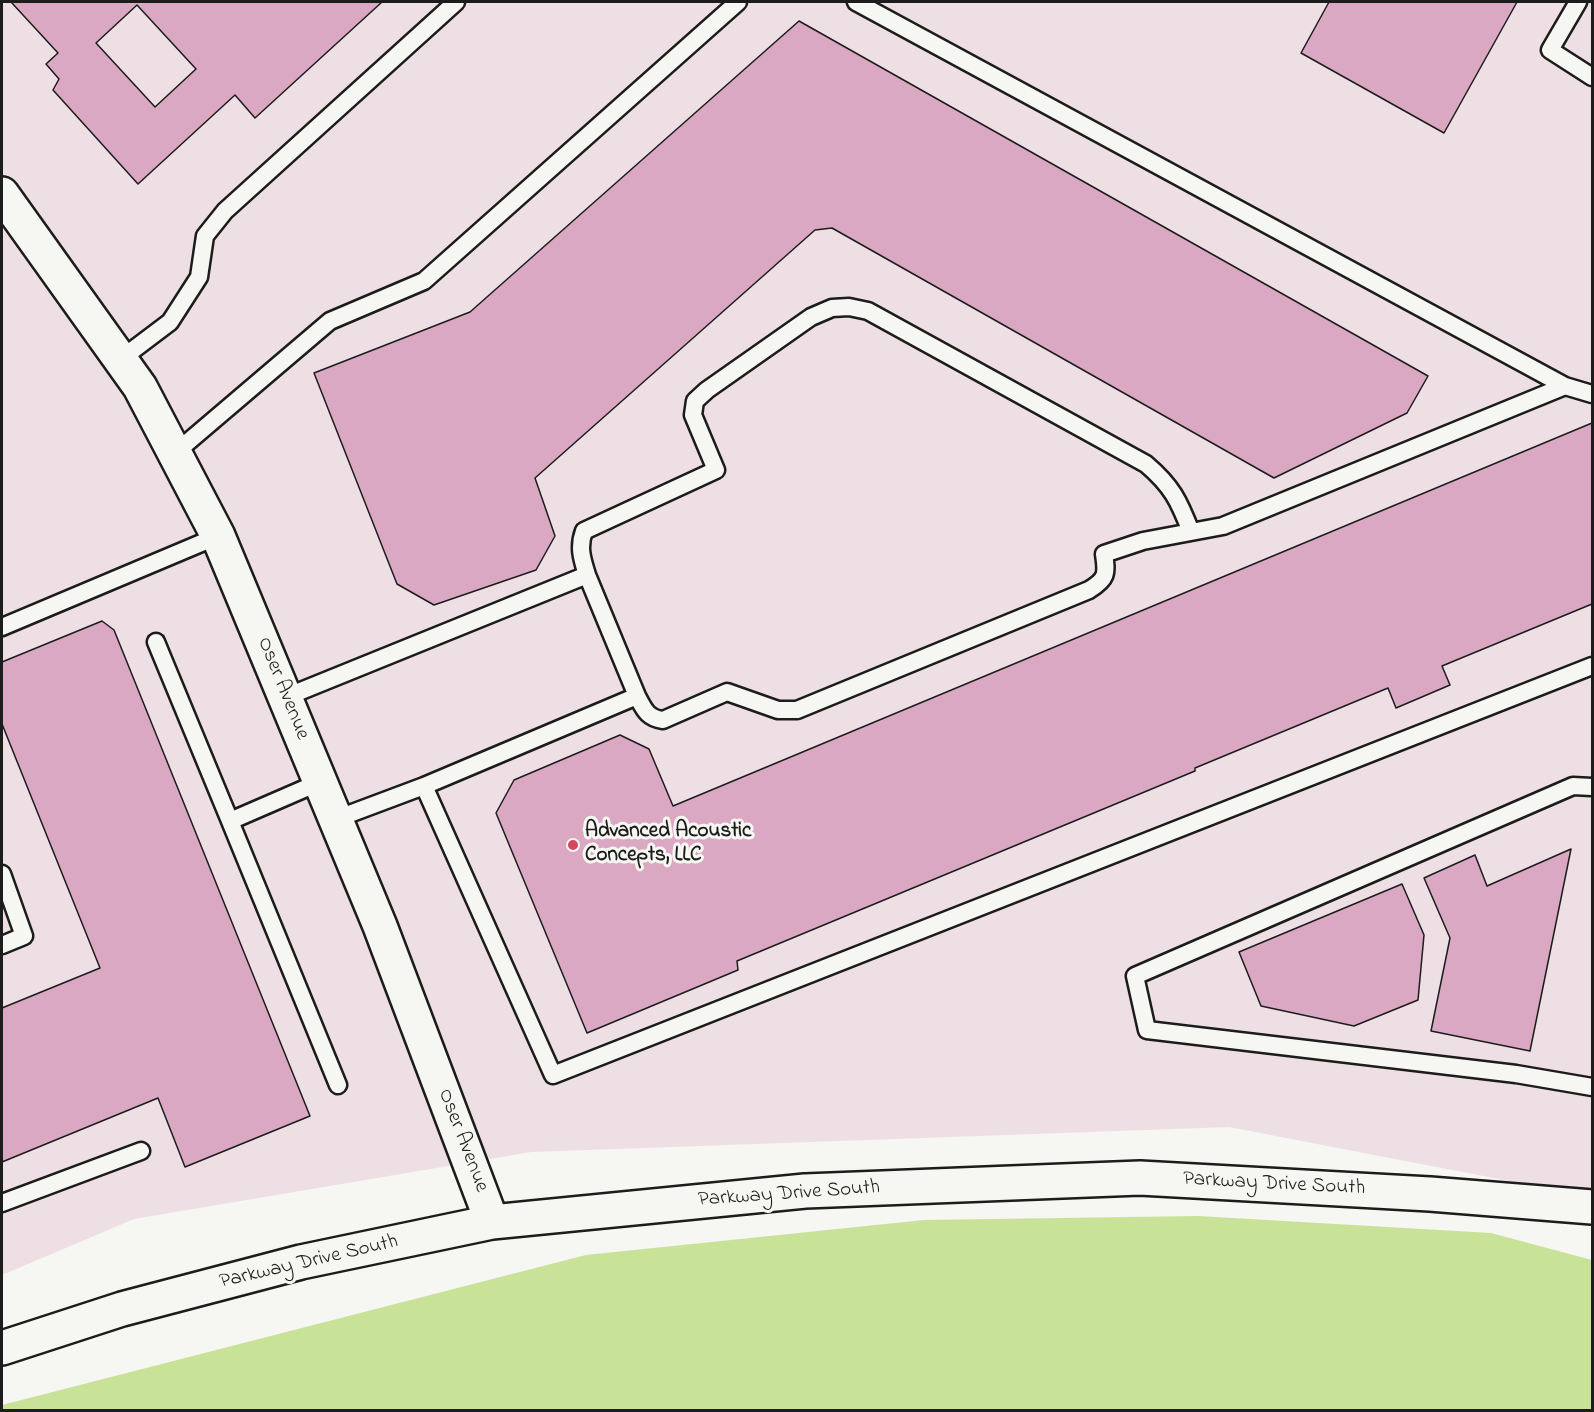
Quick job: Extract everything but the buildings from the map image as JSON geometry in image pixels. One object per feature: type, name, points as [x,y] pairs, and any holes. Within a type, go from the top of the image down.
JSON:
[{"type":"street","name":"Oser Avenue","points":[[2,194],[140,387],[218,536],[380,926],[492,1222]]},
{"type":"street","name":"Parkway Drive South","points":[[2,1348],[122,1309],[290,1264],[492,1222],[806,1191],[1140,1178],[1430,1194],[1593,1207]]},
{"type":"lane","points":[[121,359],[170,322],[199,277],[205,236],[225,211],[456,2]]},
{"type":"lane","points":[[175,453],[330,321],[424,281],[738,2]]},
{"type":"lane","points":[[856,2],[1565,386],[1593,394]]},
{"type":"lane","points":[[1578,2],[1550,50],[1593,77]]},
{"type":"lane","points":[[1191,532],[1179,500],[1163,478],[1146,464],[868,311],[849,307],[832,308],[811,317],[707,390],[695,401],[693,415],[716,470],[584,531],[580,553],[637,696],[646,713],[654,719],[663,720],[727,692],[778,710],[797,710],[1089,590],[1100,584],[1107,572],[1104,554],[1143,541],[1224,526],[1565,386]]},
{"type":"lane","points":[[2,627],[218,536]]},
{"type":"lane","points":[[286,697],[587,575]]},
{"type":"lane","points":[[156,642],[338,1085]]},
{"type":"lane","points":[[424,786],[553,1075],[1593,666]]},
{"type":"lane","points":[[336,819],[424,786],[637,696]]},
{"type":"lane","points":[[230,821],[320,782]]},
{"type":"lane","points":[[1593,787],[1573,786],[1135,976],[1147,1030],[1516,1074],[1593,1087]]},
{"type":"lane","points":[[2,874],[24,936],[2,945]]},
{"type":"lane","points":[[2,1203],[141,1151]]},
{"type":"shaded area","points":[[2,2],[1592,2],[1592,1197],[1229,1127],[531,1152],[134,1219],[2,1275]]},
{"type":"green space","points":[[1198,1216],[1491,1233],[1592,1260],[1592,1410],[2,1410],[2,1405],[586,1255],[924,1220]]},
{"type":"place","name":"Advanced Acoustic Concepts, LLC","points":[[573,845]]}]
